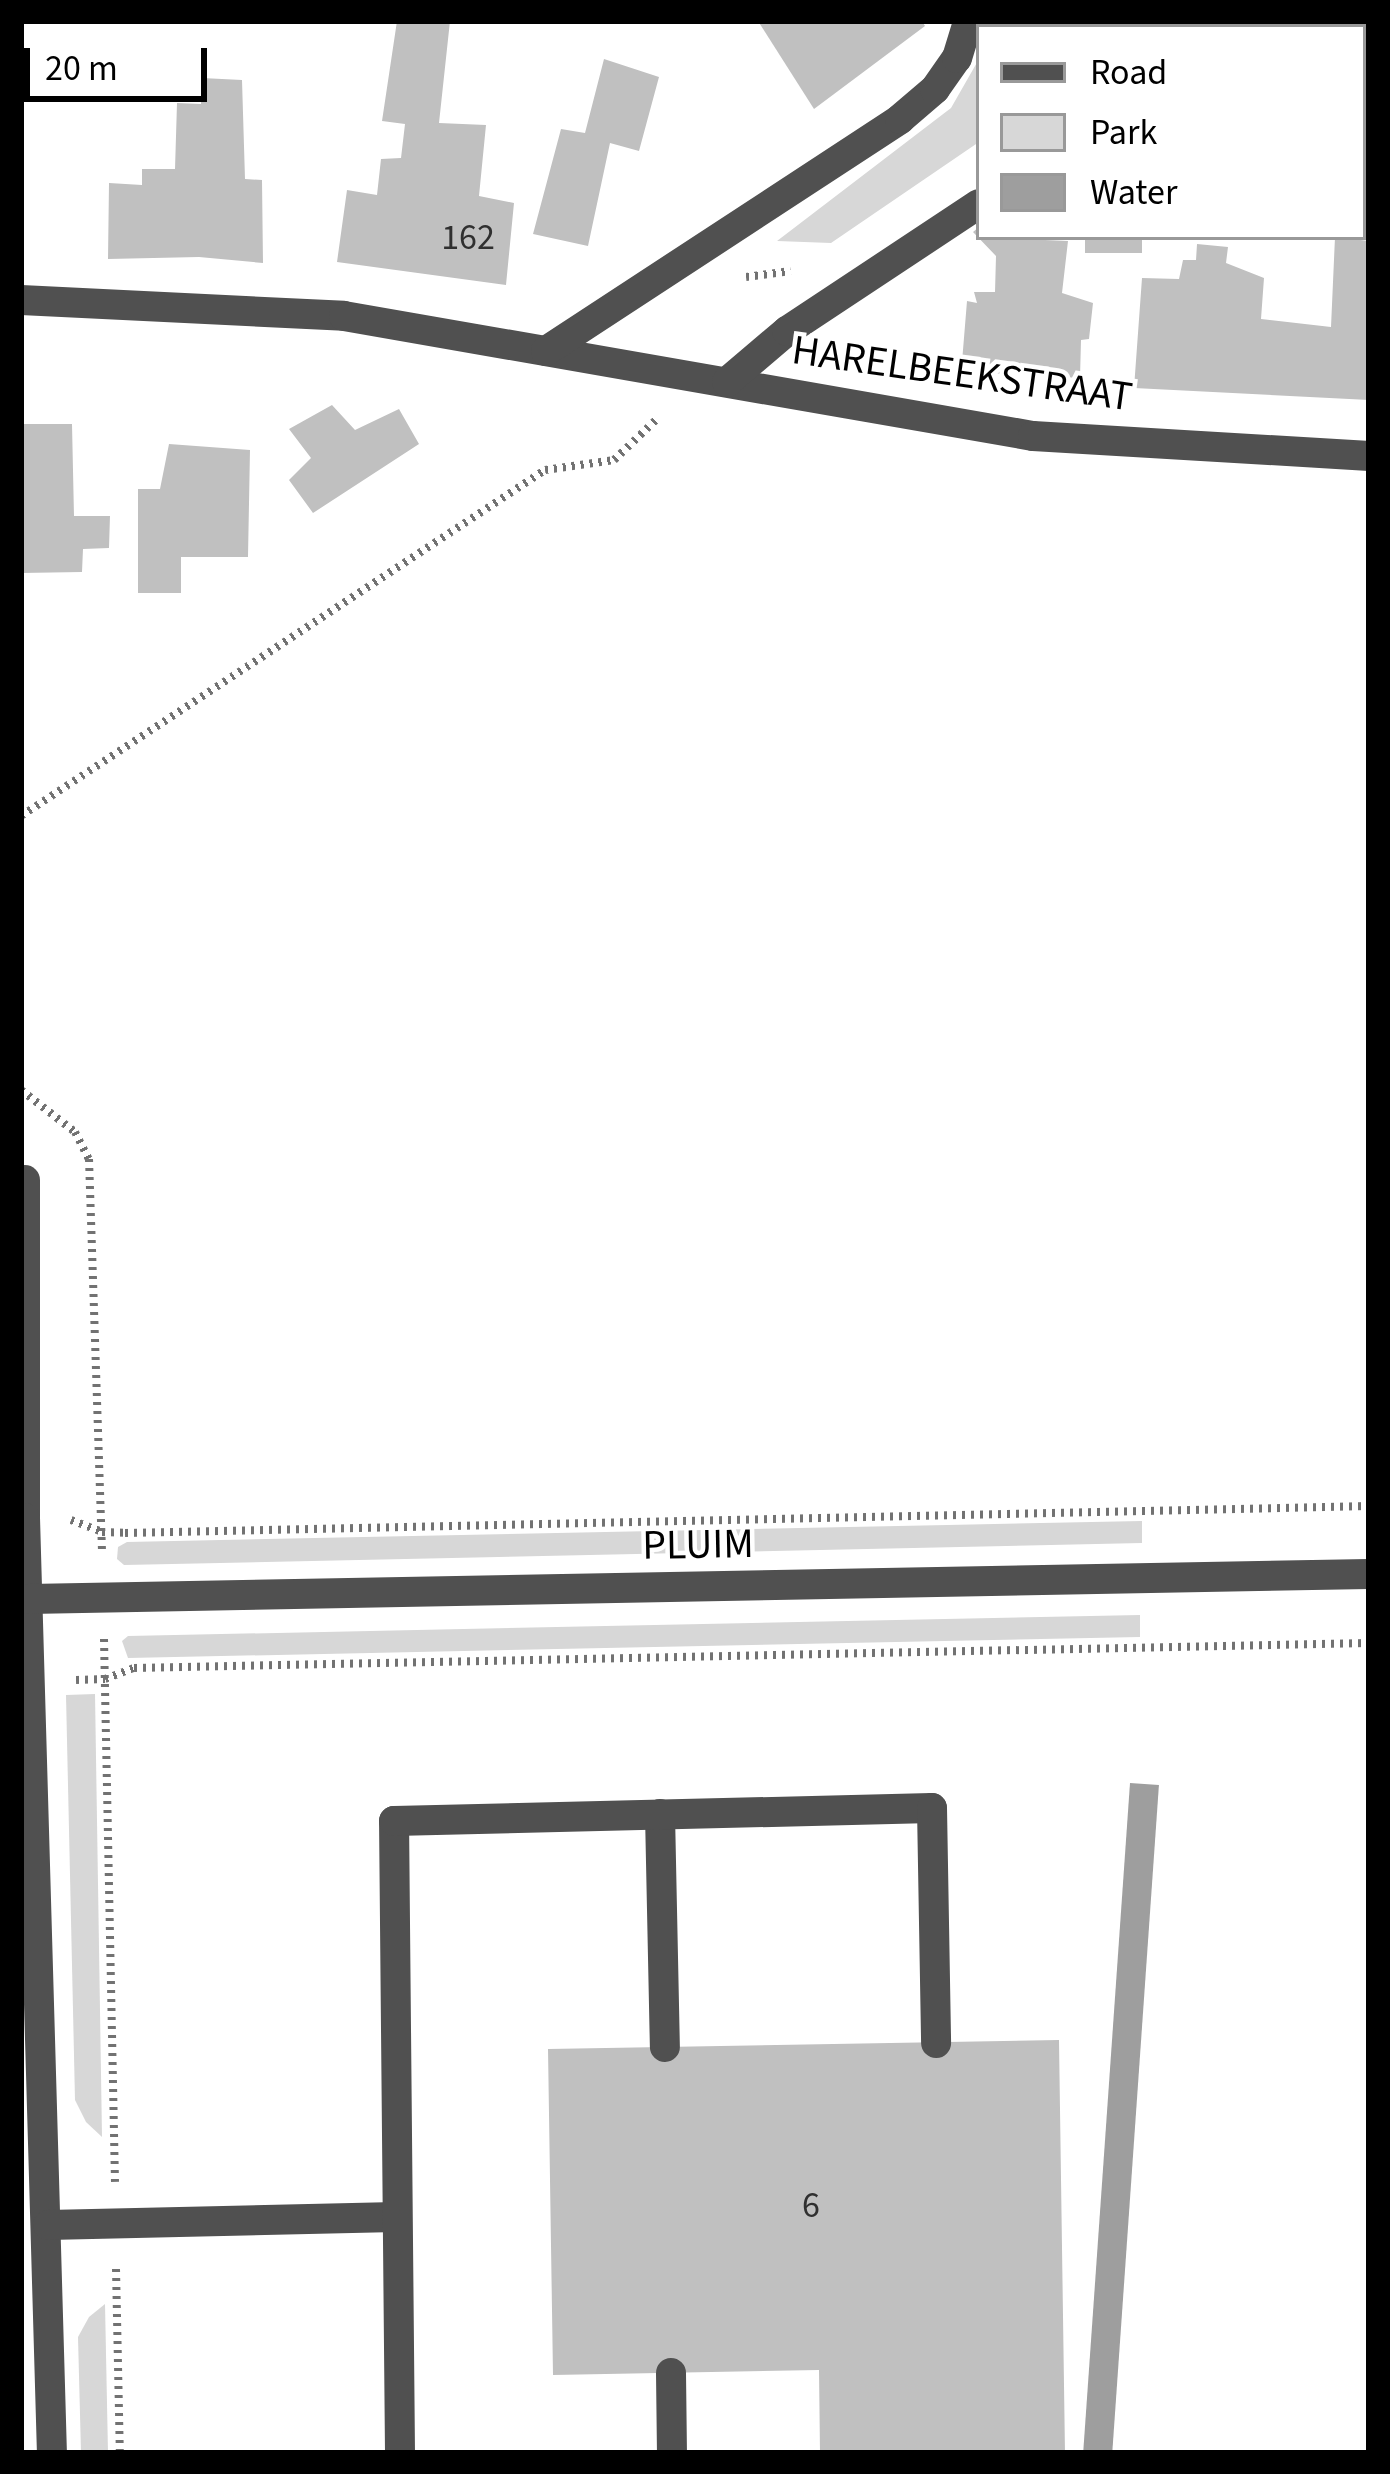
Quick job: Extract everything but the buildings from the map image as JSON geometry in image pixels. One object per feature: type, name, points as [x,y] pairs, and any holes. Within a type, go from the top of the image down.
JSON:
[{"type":"street","points":[[546,351],[900,119],[935,89],[957,58],[968,21]]},
{"type":"street","points":[[727,382],[787,331],[976,206]]},
{"type":"street","name":"HARELBEEKSTRAAT","points":[[21,300],[344,316],[1033,436],[1369,456]]},
{"type":"street","points":[[25,1180],[25,1519],[52,2453]]},
{"type":"street","name":"PLUIM","points":[[29,1599],[1369,1574]]},
{"type":"street","points":[[402,2450],[394,1821],[932,1808],[936,2042]]},
{"type":"street","points":[[660,1814],[665,2047]]},
{"type":"street","points":[[48,2224],[396,2216]]},
{"type":"street","points":[[670,2373],[672,2453]]},
{"type":"path","points":[[21,816],[545,470],[614,460],[658,419],[674,374]]},
{"type":"path","points":[[21,1090],[75,1132],[89,1160],[102,1532],[120,2453]]},
{"type":"path","points":[[25,1519],[69,1520],[102,1532],[1369,1506]]},
{"type":"path","points":[[105,1679],[134,1668],[1369,1642]]},
{"type":"green space","points":[[976,64],[976,144],[831,243],[777,241],[951,108]]},
{"type":"green space","points":[[1142,1521],[1142,1543],[124,1565],[117,1559],[118,1547],[127,1542]]},
{"type":"green space","points":[[1140,1615],[1140,1637],[128,1658],[122,1641],[128,1636]]},
{"type":"green space","points":[[95,1694],[102,2137],[86,2122],[75,2100],[66,1695]]},
{"type":"green space","points":[[105,2304],[108,2453],[81,2453],[78,2337],[89,2317]]},
{"type":"water","points":[[1130,1783],[1159,1785],[1112,2453],[1083,2451]]}]
